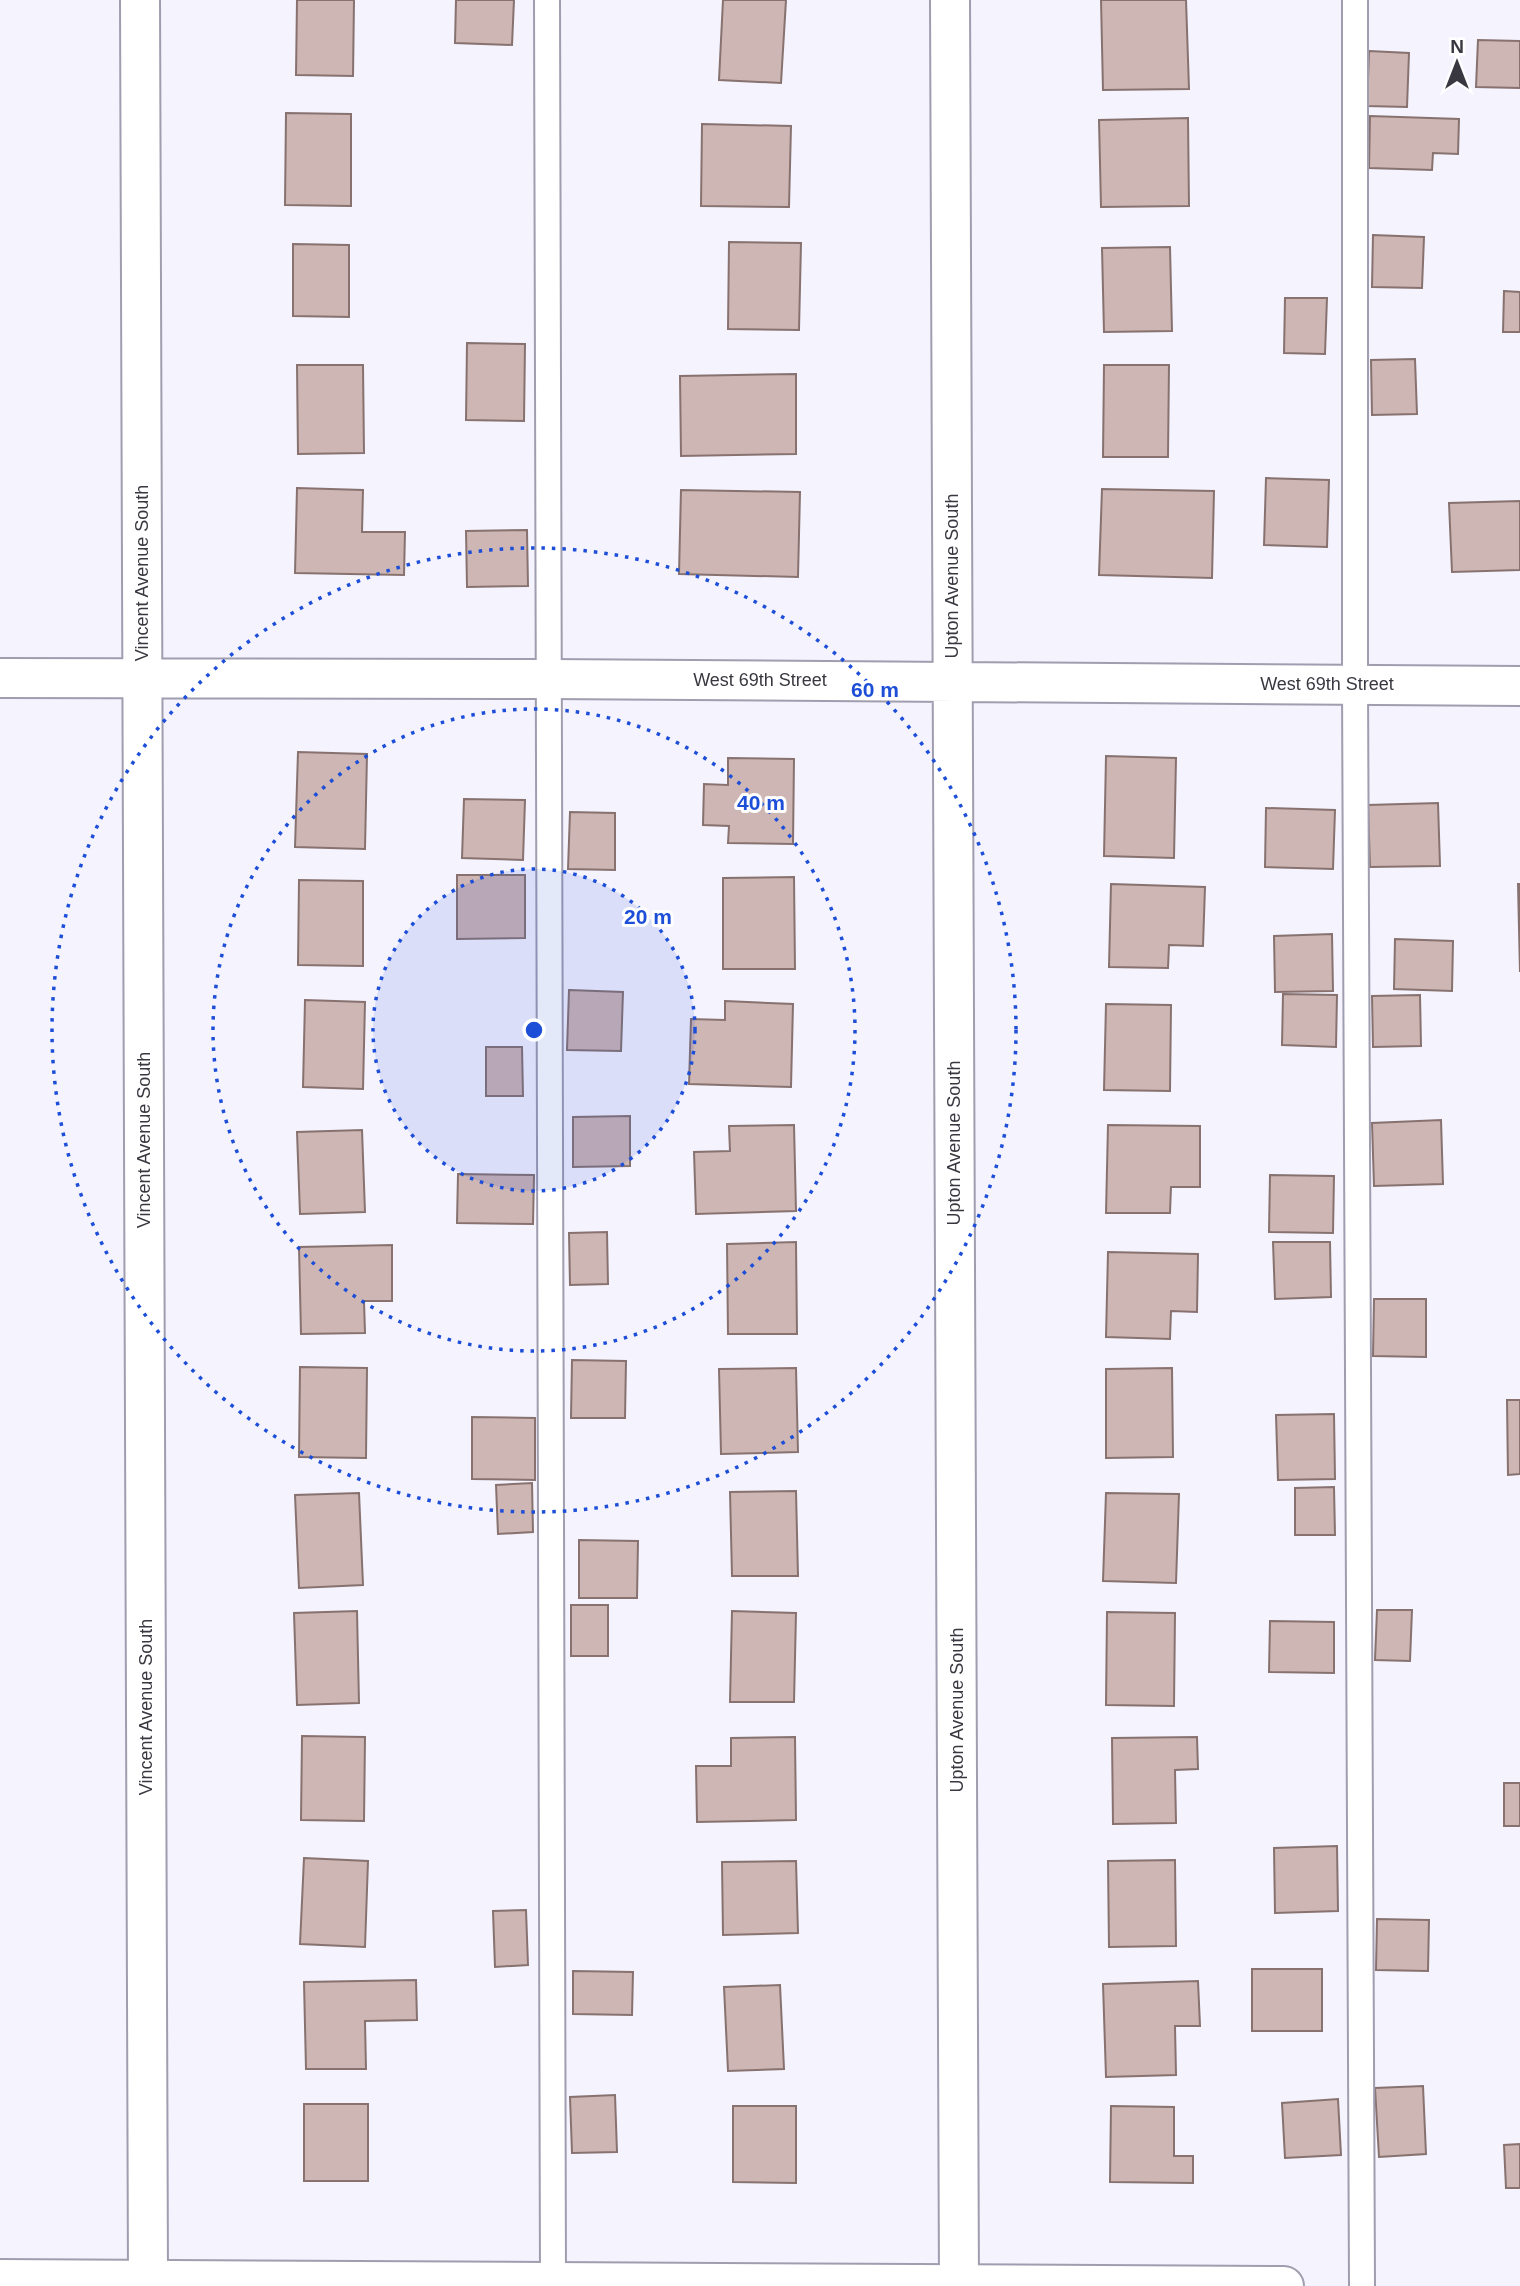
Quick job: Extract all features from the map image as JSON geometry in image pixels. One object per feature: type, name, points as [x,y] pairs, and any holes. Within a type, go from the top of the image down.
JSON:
[{"type":"street","name":"Vincent Avenue South","points":[[140,0],[148,2279]]},
{"type":"street","name":"Upton Avenue South","points":[[950,0],[959,2285]]},
{"type":"street","name":"West 69th Street","points":[[0,678],[1520,686]]},
{"type":"street","points":[[0,2279],[1284,2286]]},
{"type":"lane","points":[[547,0],[552,2282]]},
{"type":"lane","points":[[1355,0],[1362,2286]]},
{"type":"building","points":[[297,0],[354,0],[353,76],[296,75]]},
{"type":"building","points":[[456,0],[514,0],[512,45],[455,43]]},
{"type":"building","points":[[723,0],[786,0],[781,83],[719,80]]},
{"type":"building","points":[[1101,0],[1186,0],[1189,89],[1103,90]]},
{"type":"building","points":[[1478,40],[1520,41],[1520,88],[1476,87]]},
{"type":"building","points":[[1369,51],[1409,53],[1407,107],[1367,106]]},
{"type":"building","points":[[286,113],[351,114],[351,206],[285,205]]},
{"type":"building","points":[[1370,116],[1459,119],[1458,154],[1433,153],[1432,170],[1369,168]]},
{"type":"building","points":[[1188,118],[1189,206],[1101,207],[1099,120]]},
{"type":"building","points":[[702,124],[791,126],[789,207],[701,206]]},
{"type":"building","points":[[1373,235],[1424,237],[1422,288],[1372,287]]},
{"type":"building","points":[[729,242],[801,243],[799,330],[728,329]]},
{"type":"building","points":[[293,244],[349,245],[349,317],[293,316]]},
{"type":"building","points":[[1170,247],[1172,331],[1104,332],[1102,248]]},
{"type":"building","points":[[1504,291],[1520,292],[1520,332],[1503,332]]},
{"type":"building","points":[[1285,298],[1327,298],[1325,354],[1284,353]]},
{"type":"building","points":[[467,343],[525,344],[524,421],[466,420]]},
{"type":"building","points":[[1415,359],[1417,414],[1372,415],[1371,360]]},
{"type":"building","points":[[297,365],[363,365],[364,453],[298,454]]},
{"type":"building","points":[[1104,365],[1169,365],[1168,457],[1103,457]]},
{"type":"building","points":[[796,374],[796,454],[681,456],[680,376]]},
{"type":"building","points":[[1266,478],[1329,480],[1327,547],[1264,545]]},
{"type":"building","points":[[297,488],[363,490],[362,532],[405,532],[404,575],[295,573]]},
{"type":"building","points":[[1102,489],[1214,491],[1212,578],[1099,575]]},
{"type":"building","points":[[681,490],[800,492],[798,577],[679,574]]},
{"type":"building","points":[[1520,501],[1520,570],[1452,572],[1449,503]]},
{"type":"building","points":[[527,530],[528,586],[467,587],[466,531]]},
{"type":"building","points":[[298,752],[367,754],[365,849],[295,847]]},
{"type":"building","points":[[1106,756],[1176,758],[1174,858],[1104,856]]},
{"type":"building","points":[[728,758],[794,759],[793,844],[728,843],[729,826],[703,825],[704,784],[728,785]]},
{"type":"building","points":[[464,799],[525,800],[523,860],[462,858]]},
{"type":"building","points":[[1438,803],[1440,866],[1370,867],[1368,805]]},
{"type":"building","points":[[1266,808],[1335,810],[1333,869],[1265,867]]},
{"type":"building","points":[[570,812],[615,813],[615,870],[568,869]]},
{"type":"building","points":[[457,875],[525,875],[525,938],[457,939]]},
{"type":"building","points":[[794,877],[795,969],[723,969],[723,878]]},
{"type":"building","points":[[299,880],[363,881],[363,966],[298,965]]},
{"type":"building","points":[[1111,884],[1205,887],[1203,946],[1169,945],[1168,968],[1109,967]]},
{"type":"building","points":[[1518,884],[1520,884],[1520,972]]},
{"type":"building","points":[[1332,934],[1333,991],[1275,992],[1274,936]]},
{"type":"building","points":[[1395,939],[1453,941],[1452,991],[1394,989]]},
{"type":"building","points":[[569,990],[623,992],[621,1051],[567,1050]]},
{"type":"building","points":[[1283,994],[1337,995],[1336,1047],[1282,1045]]},
{"type":"building","points":[[1420,995],[1421,1046],[1373,1047],[1372,996]]},
{"type":"building","points":[[305,1000],[365,1002],[363,1089],[303,1087]]},
{"type":"building","points":[[725,1001],[793,1004],[791,1087],[689,1084],[691,1019],[725,1020]]},
{"type":"building","points":[[1106,1004],[1171,1005],[1170,1091],[1104,1090]]},
{"type":"building","points":[[486,1047],[522,1047],[523,1096],[486,1096]]},
{"type":"building","points":[[630,1116],[630,1166],[573,1167],[573,1117]]},
{"type":"building","points":[[1441,1120],[1443,1184],[1374,1186],[1372,1123]]},
{"type":"building","points":[[794,1125],[796,1211],[696,1214],[694,1152],[730,1151],[729,1126]]},
{"type":"building","points":[[1108,1125],[1200,1126],[1200,1187],[1171,1187],[1170,1213],[1106,1213]]},
{"type":"building","points":[[362,1130],[365,1212],[300,1214],[297,1132]]},
{"type":"building","points":[[458,1174],[534,1175],[533,1224],[457,1223]]},
{"type":"building","points":[[1270,1175],[1334,1176],[1333,1233],[1269,1232]]},
{"type":"building","points":[[607,1232],[608,1284],[570,1285],[569,1233]]},
{"type":"building","points":[[796,1242],[797,1334],[728,1334],[727,1244]]},
{"type":"building","points":[[1273,1242],[1330,1242],[1331,1297],[1275,1299]]},
{"type":"building","points":[[392,1245],[392,1301],[364,1301],[365,1333],[301,1334],[299,1247]]},
{"type":"building","points":[[1108,1252],[1198,1254],[1197,1312],[1171,1311],[1170,1339],[1106,1337]]},
{"type":"building","points":[[1374,1299],[1426,1299],[1426,1357],[1373,1356]]},
{"type":"building","points":[[572,1360],[626,1361],[625,1418],[571,1418]]},
{"type":"building","points":[[300,1367],[367,1368],[366,1458],[299,1457]]},
{"type":"building","points":[[796,1368],[798,1452],[721,1454],[719,1369]]},
{"type":"building","points":[[1172,1368],[1173,1457],[1106,1458],[1106,1369]]},
{"type":"building","points":[[1507,1400],[1520,1400],[1520,1474],[1508,1475]]},
{"type":"building","points":[[1334,1414],[1335,1479],[1278,1480],[1276,1415]]},
{"type":"building","points":[[472,1417],[535,1418],[535,1480],[472,1479]]},
{"type":"building","points":[[532,1483],[533,1532],[498,1534],[496,1485]]},
{"type":"building","points":[[1334,1487],[1335,1535],[1295,1535],[1295,1488]]},
{"type":"building","points":[[796,1491],[798,1576],[732,1576],[730,1492]]},
{"type":"building","points":[[359,1493],[363,1585],[299,1588],[295,1495]]},
{"type":"building","points":[[1106,1493],[1179,1494],[1176,1583],[1103,1581]]},
{"type":"building","points":[[579,1540],[638,1541],[637,1598],[579,1598]]},
{"type":"building","points":[[571,1605],[608,1605],[608,1656],[571,1656]]},
{"type":"building","points":[[1377,1610],[1412,1610],[1410,1661],[1375,1660]]},
{"type":"building","points":[[357,1611],[359,1703],[297,1705],[294,1613]]},
{"type":"building","points":[[732,1611],[796,1613],[794,1702],[730,1702]]},
{"type":"building","points":[[1107,1612],[1175,1613],[1174,1706],[1106,1705]]},
{"type":"building","points":[[1270,1621],[1334,1622],[1334,1673],[1269,1672]]},
{"type":"building","points":[[302,1736],[365,1737],[364,1821],[301,1820]]},
{"type":"building","points":[[795,1737],[796,1820],[697,1822],[696,1766],[731,1766],[731,1738]]},
{"type":"building","points":[[1197,1737],[1198,1769],[1175,1770],[1176,1823],[1113,1824],[1112,1738]]},
{"type":"building","points":[[1504,1783],[1520,1783],[1520,1826],[1504,1826]]},
{"type":"building","points":[[1337,1846],[1338,1911],[1275,1913],[1274,1848]]},
{"type":"building","points":[[304,1858],[368,1861],[365,1947],[300,1944]]},
{"type":"building","points":[[1175,1860],[1176,1946],[1109,1947],[1108,1861]]},
{"type":"building","points":[[796,1861],[798,1933],[723,1935],[722,1862]]},
{"type":"building","points":[[526,1910],[528,1965],[495,1967],[493,1911]]},
{"type":"building","points":[[1377,1919],[1429,1920],[1428,1971],[1376,1970]]},
{"type":"building","points":[[1252,1969],[1322,1969],[1322,2031],[1252,2031]]},
{"type":"building","points":[[573,1971],[633,1972],[632,2015],[573,2014]]},
{"type":"building","points":[[416,1980],[417,2020],[365,2021],[366,2069],[306,2069],[304,1982]]},
{"type":"building","points":[[1198,1981],[1200,2026],[1175,2026],[1176,2075],[1106,2077],[1103,1984]]},
{"type":"building","points":[[780,1985],[784,2069],[728,2071],[724,1987]]},
{"type":"building","points":[[1423,2086],[1426,2154],[1379,2157],[1375,2088]]},
{"type":"building","points":[[615,2095],[617,2152],[572,2153],[570,2097]]},
{"type":"building","points":[[1338,2099],[1341,2155],[1285,2158],[1282,2103]]},
{"type":"building","points":[[304,2104],[368,2104],[368,2181],[304,2181]]},
{"type":"building","points":[[733,2106],[796,2106],[796,2183],[733,2182]]},
{"type":"building","points":[[1111,2106],[1174,2107],[1174,2156],[1193,2156],[1193,2183],[1110,2182]]},
{"type":"building","points":[[1520,2144],[1520,2188],[1506,2188],[1504,2145]]}]
